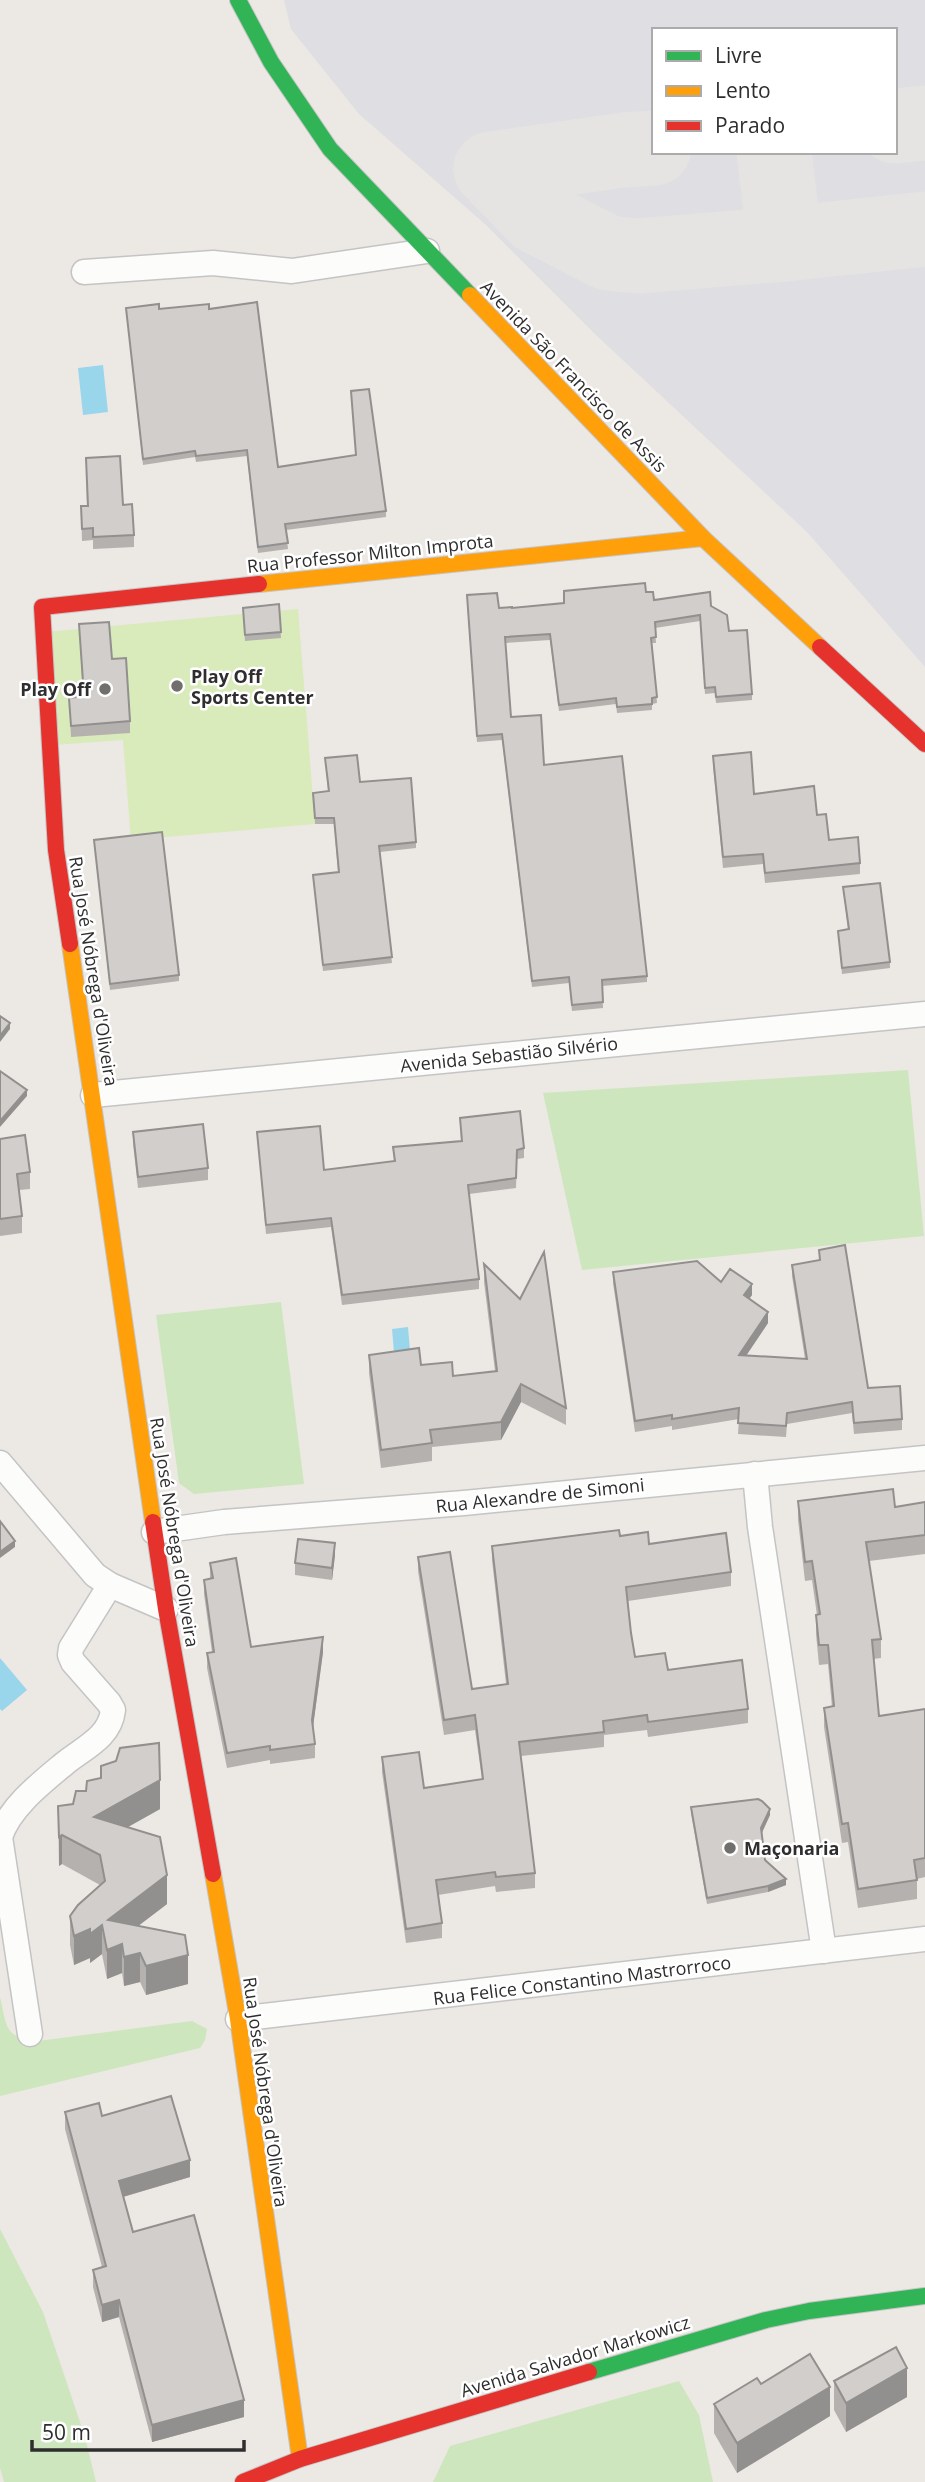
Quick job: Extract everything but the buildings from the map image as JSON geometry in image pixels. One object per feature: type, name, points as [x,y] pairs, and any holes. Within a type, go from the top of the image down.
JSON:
[{"type":"street","name":"Avenida São Francisco de Assis","points":[[238,0],[271,62],[330,149],[703,538],[925,744]]},
{"type":"street","points":[[84,272],[213,263],[292,271],[427,251]]},
{"type":"street","name":"Rua Professor Milton Improta","points":[[42,607],[703,538]]},
{"type":"street","name":"Rua José Nóbrega d'Oliveira","points":[[42,607],[56,850],[154,1532],[238,2019],[300,2459]]},
{"type":"street","name":"Avenida Sebastião Silvério","points":[[93,1095],[925,1014]]},
{"type":"street","name":"Rua Alexandre de Simoni","points":[[154,1532],[224,1522],[464,1503],[925,1458]]},
{"type":"street","points":[[0,1463],[87,1565],[110,1585],[166,1609]]},
{"type":"street","points":[[755,1474],[760,1527],[824,1951]]},
{"type":"street","points":[[30,2034],[3,1874],[0,1837],[4,1825],[28,1797],[65,1763],[100,1738],[110,1725],[113,1710],[109,1703],[70,1655],[71,1647],[110,1585]]},
{"type":"street","name":"Rua Felice Constantino Mastrorroco","points":[[238,2019],[925,1939]]},
{"type":"street","name":"Avenida Salvador Markowicz","points":[[243,2482],[300,2459],[766,2320],[809,2311],[925,2296]]},
{"type":"shaded area","points":[[284,0],[925,0],[925,667],[807,532],[596,335],[485,224],[359,114],[291,29]]},
{"type":"green space","name":"Play Off Sports Center","points":[[298,609],[315,824],[131,840],[123,740],[55,745],[46,632]]},
{"type":"green space","points":[[908,1070],[924,1236],[582,1270],[543,1093]]},
{"type":"green space","points":[[281,1302],[304,1484],[194,1494],[179,1483],[156,1315]]},
{"type":"green space","points":[[0,1997],[9,2029],[13,2034],[27,2039],[38,2041],[192,2021],[207,2029],[205,2040],[200,2048],[0,2096]]},
{"type":"green space","points":[[0,2229],[43,2312],[85,2437],[96,2482],[4,2482],[0,2468]]},
{"type":"green space","points":[[679,2381],[699,2415],[713,2482],[433,2482],[450,2446]]},
{"type":"water","points":[[103,365],[108,412],[83,415],[78,368]]},
{"type":"water","points":[[408,1327],[411,1362],[395,1364],[392,1329]]},
{"type":"water","points":[[0,1658],[27,1690],[2,1711],[0,1709]]},
{"type":"taxiway","points":[[897,126],[925,123]]},
{"type":"taxiway","points":[[491,169],[652,148]]},
{"type":"taxiway","points":[[774,154],[785,244]]},
{"type":"taxiway","points":[[491,169],[538,217],[608,253],[638,256],[925,229]]},
{"type":"traffic: fast","points":[[238,0],[271,62],[330,149],[470,295]]},
{"type":"traffic: fast","points":[[589,2372],[766,2320],[809,2311],[925,2296]]},
{"type":"traffic: slow","points":[[470,295],[703,538],[820,647]]},
{"type":"traffic: slow","points":[[259,584],[703,538]]},
{"type":"traffic: slow","points":[[70,944],[153,1522]]},
{"type":"traffic: slow","points":[[213,1874],[238,2019],[300,2459]]},
{"type":"traffic: jam","points":[[70,944],[56,850],[42,607],[259,584]]},
{"type":"traffic: jam","points":[[820,647],[925,744]]},
{"type":"traffic: jam","points":[[153,1522],[213,1874]]},
{"type":"traffic: jam","points":[[243,2482],[300,2459],[589,2372]]},
{"type":"place","name":"Play Off Sports Center","points":[[177,686]]},
{"type":"place","name":"Play Off","points":[[105,689]]},
{"type":"place","name":"Maçonaria","points":[[730,1848]]}]
